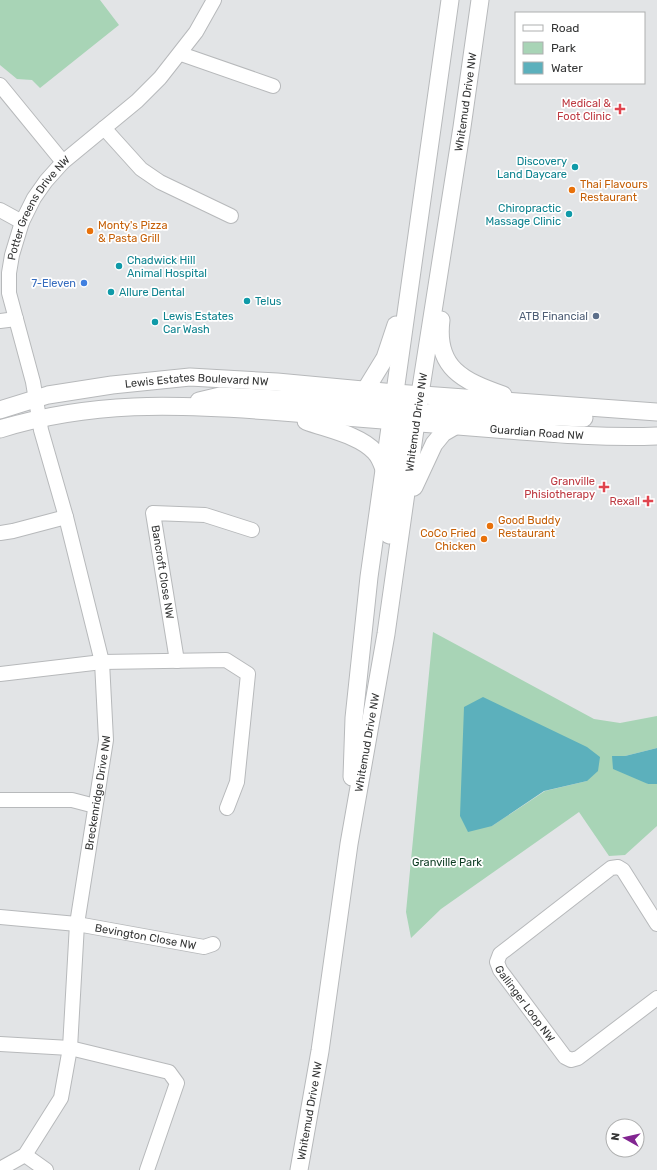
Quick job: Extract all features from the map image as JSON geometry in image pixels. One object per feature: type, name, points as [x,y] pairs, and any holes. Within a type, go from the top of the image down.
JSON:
[{"type":"main road","name":"Whitemud Drive NW","points":[[299,1170],[320,1052],[349,844],[392,596],[406,496],[402,411],[408,302],[450,0]]},
{"type":"main road","name":"Whitemud Drive NW","points":[[349,844],[354,718],[362,628],[384,469],[402,411],[420,394],[480,0]]},
{"type":"main road","points":[[439,272],[444,291],[439,340],[446,361],[473,383],[522,402]]},
{"type":"main road","points":[[366,389],[385,358],[394,330],[408,302]]},
{"type":"main road","name":"Lewis Estates Boulevard NW","points":[[0,410],[36,399],[112,385],[190,377],[366,389],[402,411]]},
{"type":"main road","points":[[392,596],[388,542],[402,411],[420,394],[657,412]]},
{"type":"main road","points":[[176,405],[220,396],[402,411],[591,418],[610,417],[634,411]]},
{"type":"main road","name":"Lewis Estates Boulevard NW","points":[[0,429],[39,419],[121,406],[176,405],[277,412],[402,411]]},
{"type":"main road","name":"Guardian Road NW","points":[[402,411],[455,426],[582,435],[657,436]]},
{"type":"main road","points":[[277,412],[328,428],[365,444],[378,456],[384,469]]},
{"type":"main road","points":[[406,496],[417,483],[423,465],[434,444],[443,433],[455,426]]},
{"type":"main road","name":"Whitemud Drive NW","points":[[311,1170],[320,1052]]},
{"type":"street","name":"Potter Greens Drive NW","points":[[36,399],[33,382],[9,293],[9,273],[14,246],[22,222],[34,198],[46,181],[63,162],[137,101],[181,54],[196,32],[214,0]]},
{"type":"street","points":[[181,54],[273,86]]},
{"type":"street","points":[[0,85],[63,162]]},
{"type":"street","points":[[104,128],[141,169],[182,193],[230,216]]},
{"type":"street","points":[[0,210],[22,222]]},
{"type":"street","points":[[0,321],[16,319]]},
{"type":"street","name":"Breckenridge Drive NW","points":[[0,1169],[25,1155],[60,1098],[70,1048],[77,924],[106,740],[102,662],[66,517],[39,419],[36,399]]},
{"type":"street","name":"Bancroft Close NW","points":[[177,661],[153,513],[205,515],[252,530]]},
{"type":"street","points":[[0,533],[66,517]]},
{"type":"street","points":[[0,674],[102,662],[226,660],[248,674],[237,782],[227,808]]},
{"type":"street","points":[[0,800],[72,800],[95,806]]},
{"type":"street","name":"Gallinger Loop NW","points":[[657,924],[623,870],[618,867],[611,868],[500,954],[497,962],[500,970],[566,1057],[572,1060],[578,1058],[657,998]]},
{"type":"street","name":"Bevington Close NW","points":[[0,918],[77,924],[204,948],[213,944]]},
{"type":"street","points":[[0,1044],[70,1048],[169,1072],[177,1083],[147,1170]]},
{"type":"street","points":[[25,1155],[46,1170]]},
{"type":"green space","points":[[0,0],[100,0],[119,25],[40,88],[32,80],[17,79],[0,65]]},
{"type":"green space","name":"Granville Park","points":[[433,632],[594,719],[620,723],[657,716],[657,748],[625,756],[612,756],[648,784],[657,784],[657,826],[625,855],[609,856],[579,812],[441,909],[411,938],[406,912]],"holes":[[[464,707],[587,781],[545,791],[492,826]]]},
{"type":"water","points":[[483,697],[587,747],[600,757],[598,771],[587,781],[544,791],[492,826],[468,832],[460,816],[464,707]]},
{"type":"water","points":[[657,748],[657,784],[648,784],[613,769],[612,756],[625,756]]},
{"type":"place","name":"Medical & Foot Clinic","points":[[620,109]]},
{"type":"place","name":"Discovery Land Daycare","points":[[575,167]]},
{"type":"place","name":"Thai Flavours Restaurant","points":[[572,190]]},
{"type":"place","name":"Chiropractic Massage Clinic","points":[[569,214]]},
{"type":"place","name":"Monty's Pizza & Pasta Grill","points":[[90,231]]},
{"type":"place","name":"Chadwick Hill Animal Hospital","points":[[119,266]]},
{"type":"place","name":"7-Eleven","points":[[84,283]]},
{"type":"place","name":"Allure Dental","points":[[111,292]]},
{"type":"place","name":"Telus","points":[[247,301]]},
{"type":"place","name":"ATB Financial","points":[[596,316]]},
{"type":"place","name":"Lewis Estates Car Wash","points":[[155,322]]},
{"type":"place","name":"Granville Phisiotherapy","points":[[604,487]]},
{"type":"place","name":"Rexall","points":[[648,501]]},
{"type":"place","name":"Good Buddy Restaurant","points":[[490,526]]},
{"type":"place","name":"CoCo Fried Chicken","points":[[484,539]]}]
